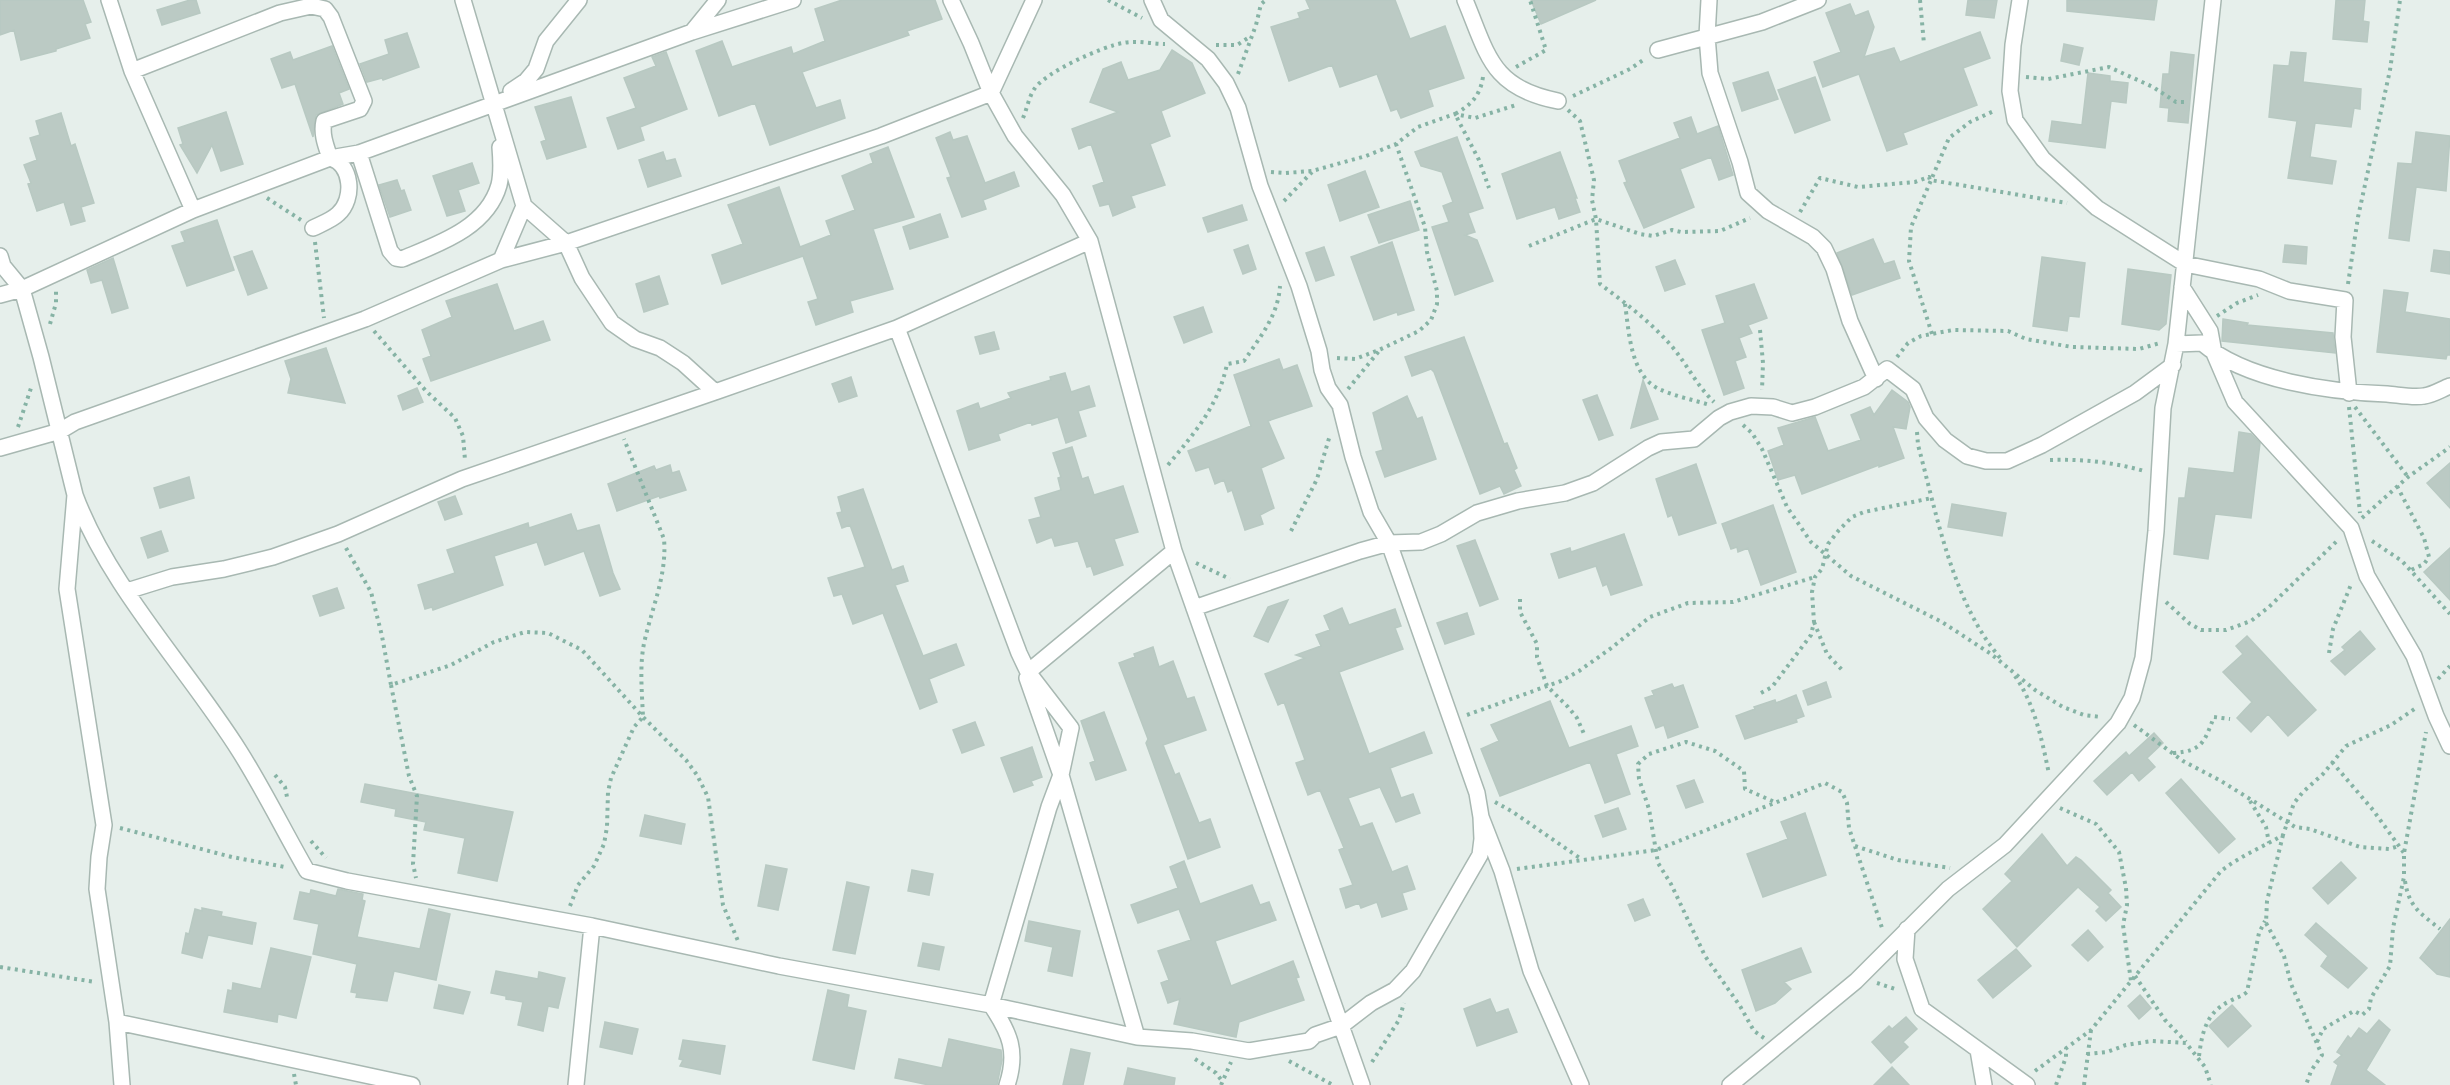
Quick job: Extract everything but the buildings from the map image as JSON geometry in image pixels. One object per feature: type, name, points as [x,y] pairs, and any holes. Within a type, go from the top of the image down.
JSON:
[{"type":"street","points":[[109,0],[132,71],[193,210]]},
{"type":"street","points":[[463,0],[524,206],[566,243],[582,278],[612,323],[635,339],[660,348],[683,363],[715,392]]},
{"type":"street","points":[[494,103],[532,75],[543,54],[546,41],[579,0]]},
{"type":"street","points":[[692,32],[718,0]]},
{"type":"street","points":[[0,295],[22,289],[193,210],[330,158],[359,153],[692,32],[793,0]]},
{"type":"street","points":[[951,0],[991,93],[1015,136],[1063,195],[1090,241],[1174,551],[1362,1085]]},
{"type":"street","points":[[0,448],[60,431],[75,422],[365,319],[501,260],[566,243],[881,136],[991,93],[1034,0]]},
{"type":"street","points":[[1,262],[22,289],[75,495],[96,538],[127,591],[239,751],[307,871],[347,881],[592,926],[992,1005],[1137,1037],[1249,1051],[1309,1041],[1315,1035],[1341,1026],[1371,1003],[1395,990],[1413,971],[1480,855],[1482,839],[1478,793],[1389,543],[1371,512],[1353,457],[1340,405],[1328,388],[1299,286],[1260,186],[1233,98],[1226,83],[1208,59],[1161,20],[1152,0]]},
{"type":"street","points":[[1465,0],[1484,49],[1504,77],[1515,87],[1532,96],[1558,101]]},
{"type":"street","points":[[1709,0],[1707,36],[1710,73],[1748,193],[1768,211],[1814,237],[1824,248],[1834,270],[1850,321],[1881,374],[1913,389],[1926,418],[1945,440],[1967,456],[1986,461],[2007,461],[2042,446],[2135,393],[2173,365]]},
{"type":"street","points":[[1658,50],[1762,22],[1818,0]]},
{"type":"street","points":[[2020,0],[2013,45],[2010,91],[2015,120],[2043,159],[2097,208],[2185,264],[2259,279],[2289,291],[2345,300],[2343,337],[2349,393]]},
{"type":"street","points":[[1730,1085],[1856,981],[1948,889],[2005,845],[2120,719],[2132,698],[2143,658],[2163,408],[2176,344],[2204,103],[2213,0]]},
{"type":"street","points":[[132,71],[280,13],[311,6],[321,7],[331,17],[364,101],[360,109],[324,121],[323,135],[330,158]]},
{"type":"street","points":[[359,153],[390,251],[396,258],[402,259],[453,237],[484,212],[499,185],[500,126]]},
{"type":"street","points":[[313,228],[337,216],[348,194],[348,178],[344,167],[339,160],[330,158]]},
{"type":"street","points":[[501,260],[524,206]]},
{"type":"street","points":[[127,591],[172,578],[224,570],[273,557],[338,534],[462,479],[620,427],[897,328],[1090,241]]},
{"type":"street","points":[[2182,287],[2207,326],[2214,353],[2235,402],[2351,528],[2367,576],[2414,656],[2450,746]]},
{"type":"street","points":[[897,328],[1061,775],[1137,1037]]},
{"type":"street","points":[[2176,344],[2202,343],[2214,353],[2265,375],[2312,387],[2349,393],[2425,396],[2450,386]]},
{"type":"street","points":[[1194,608],[1360,551],[1389,543],[1421,542],[1441,534],[1477,513],[1518,501],[1565,493],[1593,483],[1661,442],[1694,439],[1726,414],[1751,406],[1773,406],[1792,413],[1808,409],[1864,387],[1881,374]]},
{"type":"street","points":[[75,495],[67,589],[105,825],[99,857],[97,889],[113,987],[123,1085]]},
{"type":"street","points":[[1028,672],[1174,551]]},
{"type":"street","points":[[1007,1085],[1012,1050],[1007,1028],[992,1005],[1049,807],[1061,775],[1071,728],[1028,672],[1018,653]]},
{"type":"street","points":[[1481,817],[1502,871],[1531,971],[1581,1085]]},
{"type":"street","points":[[576,1085],[592,926]]},
{"type":"street","points":[[1907,929],[1905,959],[1922,1009],[2024,1083]]},
{"type":"street","points":[[117,1022],[412,1085]]},
{"type":"street","points":[[1978,1050],[1984,1085]]},
{"type":"path","points":[[1233,98],[1240,66],[1262,4],[1266,0]]},
{"type":"path","points":[[1504,77],[1546,50],[1530,0]]},
{"type":"path","points":[[1920,0],[1924,44]]},
{"type":"path","points":[[2345,300],[2358,217],[2390,70],[2400,0]]},
{"type":"path","points":[[1015,136],[1031,93],[1037,85],[1060,70],[1091,54],[1121,43],[1137,41],[1190,45]]},
{"type":"path","points":[[1260,186],[1270,171],[1285,173],[1312,171],[1366,156],[1396,144],[1418,128],[1455,114],[1471,104],[1478,95],[1482,81],[1484,49]]},
{"type":"path","points":[[1658,50],[1630,69],[1591,89],[1558,101],[1580,121],[1594,180],[1592,200],[1596,219],[1600,284],[1625,303],[1670,344],[1704,393],[1726,414]]},
{"type":"path","points":[[2011,72],[2029,78],[2048,79],[2109,67],[2153,87],[2176,102],[2204,103]]},
{"type":"path","points":[[1455,114],[1475,118],[1521,103]]},
{"type":"path","points":[[1932,334],[1909,261],[1911,227],[1949,138],[1970,122],[2012,103]]},
{"type":"path","points":[[1455,114],[1479,160],[1489,188]]},
{"type":"path","points":[[1319,351],[1337,358],[1355,359],[1379,350],[1419,331],[1431,320],[1437,304],[1437,291],[1427,252],[1425,227],[1396,144]]},
{"type":"path","points":[[1275,226],[1286,197],[1312,171]]},
{"type":"path","points":[[1789,222],[1796,219],[1820,178],[1858,187],[1915,182],[1929,177],[1930,180],[2097,208]]},
{"type":"path","points":[[251,188],[313,228],[321,281],[325,333]]},
{"type":"path","points":[[1529,246],[1596,219],[1653,236],[1672,230],[1681,232],[1720,231],[1768,211]]},
{"type":"path","points":[[1155,480],[1208,415],[1223,384],[1227,364],[1244,360],[1270,322],[1278,303],[1280,280]]},
{"type":"path","points":[[2207,326],[2221,313],[2238,303],[2258,295],[2289,291]]},
{"type":"path","points":[[1625,303],[1630,340],[1636,362],[1646,377],[1657,388],[1710,405],[1752,433],[1762,449],[1787,507],[1811,542],[1851,576],[1886,596],[1921,610],[1942,622],[1990,654],[2035,690],[2063,707],[2098,717],[2120,719],[2137,726],[2172,753],[2295,827],[2310,829],[2360,847],[2389,849],[2399,846]]},
{"type":"path","points":[[365,319],[426,390],[455,418],[463,436],[465,458],[462,479]]},
{"type":"path","points":[[1881,374],[1908,344],[1921,336],[1953,330],[2008,332],[2026,339],[2072,347],[2116,350],[2139,349],[2161,343],[2178,326]]},
{"type":"path","points":[[1760,330],[1763,363],[1761,406]]},
{"type":"path","points":[[1291,531],[1317,479],[1340,405],[1350,385],[1379,350]]},
{"type":"path","points":[[2349,393],[2354,405],[2408,477]]},
{"type":"path","points":[[2349,393],[2359,520],[2408,477],[2450,447]]},
{"type":"path","points":[[1917,399],[1918,446],[1954,571],[1973,617],[1991,648],[2023,688],[2035,717],[2049,774],[2051,794],[2057,806],[2064,812],[2096,824],[2120,852],[2127,888],[2127,905],[2123,925],[2131,981]]},
{"type":"path","points":[[564,921],[578,885],[594,866],[604,844],[608,792],[612,778],[634,727],[643,717],[644,640],[659,596],[664,539],[620,427]]},
{"type":"path","points":[[2043,460],[2072,459],[2106,463],[2159,475]]},
{"type":"path","points":[[2397,486],[2424,538],[2429,557],[2424,564],[2411,570]]},
{"type":"path","points":[[1761,693],[1772,687],[1811,635],[1814,622],[1812,592],[1815,577],[1822,568],[1828,544],[1852,517],[1864,512],[1932,498]]},
{"type":"path","points":[[2160,596],[2190,624],[2201,630],[2226,630],[2251,621],[2269,607],[2351,528],[2379,545],[2411,570],[2450,614]]},
{"type":"path","points":[[338,534],[371,592],[382,636],[409,776],[417,796],[413,864],[417,882],[424,894]]},
{"type":"path","points":[[1174,551],[1234,580],[1249,590]]},
{"type":"path","points":[[2329,653],[2333,629],[2347,596],[2358,553]]},
{"type":"path","points":[[1452,720],[1547,686],[1580,671],[1650,616],[1689,603],[1733,602],[1815,577]]},
{"type":"path","points":[[1520,599],[1520,612],[1537,644],[1537,657],[1547,686],[1577,718],[1584,734]]},
{"type":"path","points":[[1814,622],[1827,654],[1844,672]]},
{"type":"path","points":[[391,685],[451,665],[503,638],[525,632],[548,633],[582,650],[686,760],[697,775],[708,797],[723,905],[747,958]]},
{"type":"path","points":[[2306,1085],[2311,1071],[2322,1054],[2291,984],[2284,956],[2266,922],[2267,901],[2283,835],[2294,803],[2323,774],[2346,746],[2391,726],[2413,711],[2427,690]]},
{"type":"path","points":[[2172,753],[2189,752],[2201,746],[2214,717],[2230,719]]},
{"type":"path","points":[[2428,722],[2404,854],[2404,877],[2409,901],[2419,913],[2440,928]]},
{"type":"path","points":[[1777,1046],[1754,1031],[1740,1006],[1705,956],[1671,884],[1658,863],[1649,809],[1639,779],[1638,764],[1649,754],[1686,742],[1715,751],[1744,771],[1745,789],[1778,803]]},
{"type":"path","points":[[2332,762],[2404,854]]},
{"type":"path","points":[[1502,871],[1656,850],[1825,783],[1842,792],[1847,803],[1849,828],[1889,947]]},
{"type":"path","points":[[1478,793],[1513,812],[1582,860]]},
{"type":"path","points":[[2249,799],[2262,820],[2269,843]]},
{"type":"path","points":[[105,825],[232,857],[307,871]]},
{"type":"path","points":[[2024,1083],[2091,1029],[2221,871],[2234,861],[2283,835]]},
{"type":"path","points":[[1855,845],[1898,860],[1971,872]]},
{"type":"path","points":[[2317,1042],[2323,1029],[2354,1011],[2362,1015],[2369,1009],[2371,998],[2390,966],[2392,928],[2404,877]]},
{"type":"path","points":[[2199,1056],[2202,1031],[2211,1016],[2229,1001],[2240,998],[2247,992],[2259,933],[2266,918]]},
{"type":"path","points":[[0,967],[113,987]]},
{"type":"path","points":[[2135,976],[2165,1020],[2199,1056],[2211,1085]]},
{"type":"path","points":[[1856,981],[1876,983],[1897,990],[1922,1009]]},
{"type":"path","points":[[1370,1065],[1399,1020],[1406,998]]},
{"type":"path","points":[[2084,1085],[2086,1054],[2091,1029]]},
{"type":"path","points":[[1181,1041],[1188,1052],[1216,1073],[1222,1082]]},
{"type":"path","points":[[2086,1054],[2107,1053],[2126,1045],[2152,1041],[2187,1043]]},
{"type":"path","points":[[2056,1085],[2066,1057],[2066,1048]]},
{"type":"path","points":[[1261,1050],[1302,1067],[1333,1085]]}]
